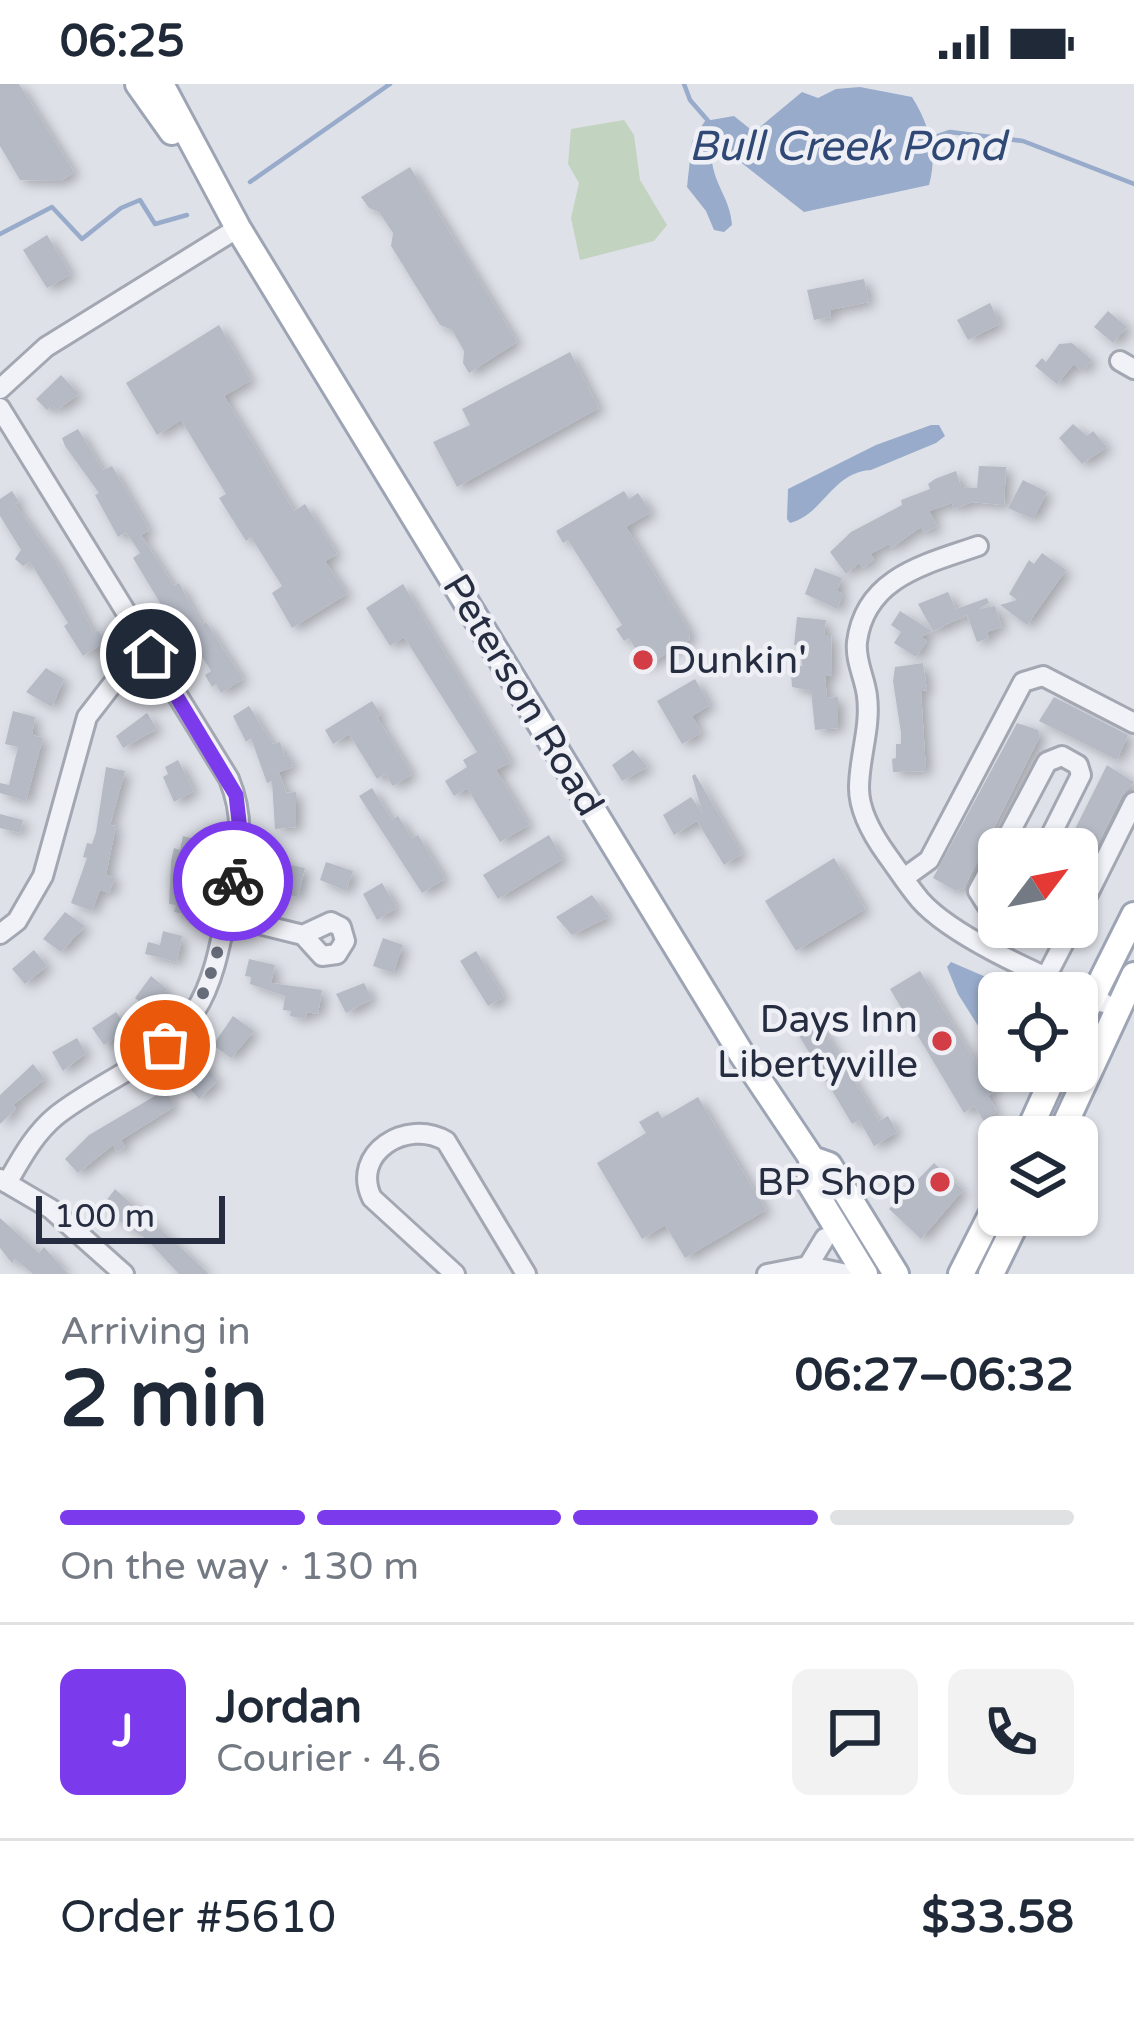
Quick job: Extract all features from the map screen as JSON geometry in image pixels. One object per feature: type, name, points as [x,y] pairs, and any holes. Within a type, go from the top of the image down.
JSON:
[{"type":"main road","name":"Peterson Road","points":[[138,84],[238,228]]},
{"type":"main road","name":"Peterson Road","points":[[161,84],[238,228],[734,1041],[812,1159],[829,1165],[891,1265]]},
{"type":"main road","points":[[1098,988],[1134,915]]},
{"type":"main road","points":[[1069,1116],[1134,975]]},
{"type":"main road","name":"Peterson Road","points":[[812,1159],[809,1182],[865,1274]]},
{"type":"main road","points":[[825,1209],[825,1238],[848,1274]]},
{"type":"main road","points":[[943,1274],[965,1265],[980,1236]]},
{"type":"main road","points":[[991,1274],[1010,1236]]},
{"type":"main road","points":[[891,1265],[914,1274]]},
{"type":"street","points":[[0,389],[46,347],[238,228]]},
{"type":"street","points":[[0,408],[236,795],[241,839],[226,916],[205,991],[183,1028],[159,1050],[56,1117],[3,1181],[51,1209],[124,1274]]},
{"type":"street","points":[[978,547],[905,571],[869,605],[857,644],[868,711],[859,790],[880,846],[921,902],[947,924],[1039,972]]},
{"type":"street","points":[[0,934],[17,921],[43,876],[87,716],[118,677],[151,654]]},
{"type":"street","points":[[904,878],[929,860],[1023,682],[1043,676],[1134,723]]},
{"type":"street","points":[[1012,828],[1047,761],[1062,756],[1078,766],[1081,775],[1054,828]]},
{"type":"street","points":[[1098,874],[1134,802]]},
{"type":"street","points":[[226,916],[303,934]]},
{"type":"street","points":[[1098,1000],[1117,1009]]},
{"type":"street","points":[[455,1274],[372,1198],[364,1181],[377,1151],[415,1131],[433,1133],[446,1141],[526,1274]]},
{"type":"street","points":[[808,1266],[825,1238]]},
{"type":"street","points":[[767,1274],[808,1266],[848,1274]]},
{"type":"green space","points":[[624,120],[634,135],[640,180],[667,225],[654,241],[580,260],[571,218],[579,183],[568,164],[571,129]]},
{"type":"water","name":"Bull Creek Pond","points":[[860,87],[912,97],[930,140],[929,185],[804,212],[720,146],[711,151],[712,163],[732,225],[724,232],[714,230],[687,187],[692,141],[705,121],[734,116],[754,132],[802,92],[818,98],[836,89]]},
{"type":"water","points":[[939,425],[945,436],[936,443],[858,472],[802,518],[790,523],[787,519],[788,489],[876,445]]},
{"type":"water","points":[[951,962],[978,974],[978,1026],[958,994],[947,967]]},
{"type":"building","points":[[0,84],[19,84],[74,172],[61,181],[20,180],[0,146]]},
{"type":"building","points":[[410,167],[517,342],[469,373],[452,330],[440,325],[391,246],[393,233],[361,197]]},
{"type":"building","points":[[47,235],[71,274],[47,288],[23,250]]},
{"type":"building","points":[[864,279],[869,302],[830,310],[831,317],[814,320],[807,290]]},
{"type":"building","points":[[990,303],[1000,324],[968,340],[957,320]]},
{"type":"building","points":[[1108,311],[1127,327],[1113,343],[1094,327]]},
{"type":"building","points":[[219,325],[251,380],[224,396],[294,511],[305,504],[337,554],[325,561],[347,594],[292,628],[272,593],[282,586],[219,498],[226,494],[181,420],[157,435],[126,383]]},
{"type":"building","points":[[1072,343],[1092,360],[1082,371],[1074,364],[1057,384],[1035,366],[1042,358],[1046,362],[1059,344]]},
{"type":"building","points":[[570,352],[599,408],[457,487],[433,442],[470,425],[462,409]]},
{"type":"building","points":[[61,375],[79,394],[57,410],[52,405],[47,410],[36,399]]},
{"type":"building","points":[[1073,424],[1087,436],[1093,431],[1107,447],[1082,464],[1059,438]]},
{"type":"building","points":[[78,429],[103,470],[112,466],[149,530],[141,535],[243,679],[221,693],[216,684],[212,687],[205,675],[211,671],[196,647],[190,650],[170,608],[165,611],[133,558],[140,553],[126,532],[118,537],[95,495],[99,493],[65,446],[62,438]]},
{"type":"building","points":[[979,466],[1006,467],[1004,505],[972,502],[954,509],[952,503],[929,511],[937,526],[924,533],[921,527],[891,548],[889,544],[870,554],[874,559],[846,574],[830,552],[851,532],[902,505],[901,500],[930,489],[928,484],[935,479],[956,471],[961,487],[977,488]]},
{"type":"building","points":[[1023,480],[1047,492],[1033,519],[1008,508]]},
{"type":"building","points":[[12,491],[19,502],[15,504],[56,561],[94,633],[98,630],[105,642],[83,656],[30,562],[23,566],[15,559],[21,550],[0,516],[0,499]]},
{"type":"building","points":[[624,491],[629,499],[638,493],[651,512],[626,527],[690,632],[689,640],[646,666],[629,638],[624,641],[616,629],[622,625],[568,540],[563,543],[556,531]]},
{"type":"building","points":[[1042,553],[1066,570],[1027,625],[1000,605],[1017,600],[1009,594],[1029,560],[1034,564]]},
{"type":"building","points":[[815,568],[842,578],[837,609],[805,594]]},
{"type":"building","points":[[403,584],[511,762],[496,770],[529,825],[500,842],[467,788],[454,796],[445,781],[467,767],[463,760],[477,752],[404,637],[390,646],[366,608]]},
{"type":"building","points":[[948,592],[956,609],[987,598],[989,603],[979,609],[995,606],[1002,627],[977,642],[967,615],[933,631],[918,604]]},
{"type":"building","points":[[900,611],[932,631],[921,637],[927,641],[916,657],[894,643],[901,632],[891,625]]},
{"type":"building","points":[[797,617],[826,620],[824,635],[831,635],[832,675],[825,676],[827,698],[838,697],[838,728],[815,730],[811,691],[792,687],[791,674],[802,666],[800,645],[794,645]]},
{"type":"building","points":[[923,663],[926,771],[893,772],[896,744],[901,744],[895,667]]},
{"type":"building","points":[[46,668],[64,679],[52,707],[26,692]]},
{"type":"building","points":[[695,679],[710,705],[692,716],[701,733],[682,744],[657,701]]},
{"type":"building","points":[[1054,697],[1128,735],[1117,760],[1039,721]]},
{"type":"building","points":[[372,701],[412,774],[393,786],[385,774],[377,779],[349,734],[333,744],[325,730]]},
{"type":"building","points":[[249,706],[273,744],[280,742],[285,757],[289,755],[293,767],[279,772],[286,793],[296,792],[296,827],[275,829],[272,781],[267,783],[251,738],[246,742],[233,716]]},
{"type":"building","points":[[13,711],[35,717],[32,735],[43,738],[26,801],[0,793],[0,783],[9,785],[18,747],[5,744]]},
{"type":"building","points":[[147,713],[157,729],[123,748],[116,736]]},
{"type":"building","points":[[1017,723],[1038,730],[1040,736],[994,828],[978,828],[978,860],[964,888],[956,891],[933,878]]},
{"type":"building","points":[[633,750],[648,767],[622,781],[612,765]]},
{"type":"building","points":[[178,760],[194,791],[174,802],[163,777],[168,774],[165,767]]},
{"type":"building","points":[[1107,765],[1134,782],[1098,844],[1098,828],[1076,828]]},
{"type":"building","points":[[106,767],[125,771],[110,825],[116,826],[106,875],[115,878],[109,893],[100,890],[92,911],[71,903],[87,858],[83,857],[87,843],[92,844],[96,832]]},
{"type":"building","points":[[695,774],[742,854],[724,865],[697,821],[674,835],[663,815],[691,797],[703,814]]},
{"type":"building","points":[[372,788],[392,820],[398,816],[412,838],[418,835],[445,879],[422,893],[359,796]]},
{"type":"building","points":[[0,814],[23,820],[20,833],[0,828]]},
{"type":"building","points":[[549,835],[563,859],[498,899],[483,875]]},
{"type":"building","points":[[183,836],[203,841],[189,915],[174,912],[176,905],[169,904],[171,861]]},
{"type":"building","points":[[834,858],[865,909],[796,951],[765,901]]},
{"type":"building","points":[[277,862],[305,868],[298,897],[285,894],[287,883],[273,878]]},
{"type":"building","points":[[326,862],[353,871],[346,891],[320,880]]},
{"type":"building","points":[[382,883],[397,908],[377,920],[363,894]]},
{"type":"building","points":[[592,895],[609,917],[572,935],[556,917]]},
{"type":"building","points":[[65,912],[85,926],[61,952],[43,939]]},
{"type":"building","points":[[163,931],[182,936],[177,962],[145,954],[148,942],[160,945]]},
{"type":"building","points":[[383,938],[403,945],[393,973],[373,966]]},
{"type":"building","points":[[34,950],[47,966],[25,984],[12,969]]},
{"type":"building","points":[[476,951],[504,997],[488,1006],[460,961]]},
{"type":"building","points":[[249,959],[275,965],[271,983],[322,990],[318,1014],[307,1012],[305,1019],[290,1016],[291,1011],[283,1010],[285,996],[250,984],[251,977],[245,976]]},
{"type":"building","name":"Days Inn Libertyville","points":[[920,971],[978,1066],[978,1092],[994,1092],[988,1096],[997,1111],[981,1116],[974,1106],[964,1113],[890,989]]},
{"type":"building","points":[[151,976],[167,989],[151,1011],[135,998]]},
{"type":"building","points":[[364,983],[372,999],[346,1013],[336,994]]},
{"type":"building","points":[[116,1012],[128,1029],[104,1045],[92,1028]]},
{"type":"building","points":[[812,1012],[879,1121],[888,1116],[897,1132],[874,1146],[859,1120],[852,1124],[792,1024]]},
{"type":"building","points":[[233,1016],[254,1031],[231,1058],[213,1045]]},
{"type":"building","points":[[77,1038],[86,1053],[63,1071],[52,1052]]},
{"type":"building","points":[[203,1063],[218,1081],[199,1099],[181,1078]]},
{"type":"building","points":[[33,1064],[45,1079],[13,1105],[16,1109],[0,1124],[0,1095]]},
{"type":"building","points":[[165,1090],[175,1106],[121,1140],[125,1147],[117,1152],[113,1145],[78,1173],[65,1159],[89,1135]]},
{"type":"building","points":[[698,1097],[766,1210],[685,1258],[665,1225],[642,1239],[597,1163],[646,1133],[639,1122],[658,1111],[662,1118]]},
{"type":"building","points":[[934,1163],[963,1190],[921,1239],[889,1209]]},
{"type":"building","points":[[115,1189],[209,1274],[179,1274],[145,1238],[116,1219],[103,1205]]},
{"type":"building","points":[[0,1218],[39,1253],[44,1247],[68,1274],[33,1274],[15,1259],[12,1263],[0,1248]]},
{"type":"waterway","points":[[250,182],[390,84]]},
{"type":"waterway","points":[[684,84],[690,100],[710,123]]},
{"type":"waterway","points":[[926,140],[950,132],[1023,141],[1134,184]]},
{"type":"waterway","points":[[0,234],[52,207],[82,239],[121,208],[140,200],[155,224],[187,215]]},
{"type":"way so far","points":[[165,1045],[183,1028],[202,998],[233,881]]},
{"type":"place","name":"Dunkin'","points":[[643,660]]},
{"type":"place","name":"Days Inn Libertyville","points":[[942,1041]]},
{"type":"place","name":"BP Shop","points":[[940,1182]]},
{"type":"route","points":[[151,654],[236,795],[241,839],[233,881]]}]
